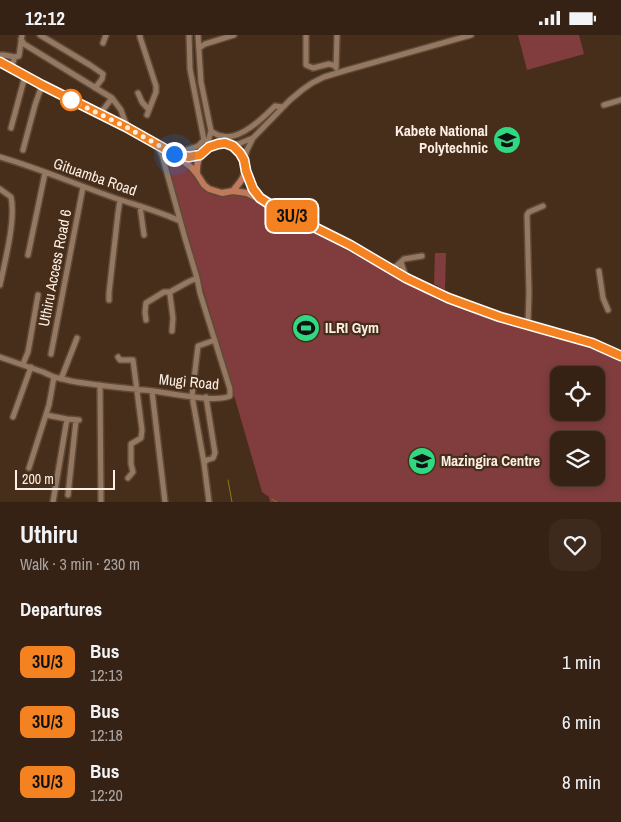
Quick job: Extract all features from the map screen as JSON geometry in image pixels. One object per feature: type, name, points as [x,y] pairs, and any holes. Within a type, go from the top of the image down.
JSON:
[{"type":"main road","points":[[1,64],[126,127],[173,154],[192,168],[209,189],[222,193],[233,191],[247,193],[350,245],[406,278],[448,298],[500,317],[592,343],[621,355]]},
{"type":"main road","points":[[197,174],[200,155],[206,149],[225,143],[233,146],[244,160],[253,189],[260,198],[274,207]]},
{"type":"main road","points":[[173,154],[189,157],[200,155]]},
{"type":"main road","points":[[233,191],[242,180],[246,171]]},
{"type":"street","points":[[40,35],[103,74],[95,88]]},
{"type":"street","points":[[103,43],[106,35]]},
{"type":"street","points":[[138,93],[148,113],[156,92],[156,86],[140,35]]},
{"type":"street","points":[[173,154],[198,146],[204,140],[190,69],[189,35]]},
{"type":"street","points":[[198,35],[201,82],[211,131],[206,149]]},
{"type":"street","points":[[199,48],[205,44],[234,35]]},
{"type":"street","points":[[306,35],[306,65],[313,68],[329,64],[336,66]]},
{"type":"street","points":[[336,73],[337,35]]},
{"type":"street","points":[[244,160],[253,138],[302,90],[312,83],[336,73],[471,35]]},
{"type":"street","points":[[22,37],[24,44],[112,98],[121,110],[126,127]]},
{"type":"street","points":[[11,68],[15,57],[19,56],[22,37]]},
{"type":"street","points":[[0,55],[15,57]]},
{"type":"street","points":[[11,129],[25,76]]},
{"type":"street","points":[[193,83],[201,82]]},
{"type":"street","points":[[23,150],[42,85]]},
{"type":"street","points":[[100,114],[112,98]]},
{"type":"street","points":[[604,105],[621,99]]},
{"type":"street","points":[[211,131],[223,137],[232,136],[251,128],[275,106],[284,107]]},
{"type":"street","points":[[211,131],[225,143]]},
{"type":"street","points":[[233,146],[253,138]]},
{"type":"street","name":"Mugi Road","points":[[0,357],[44,371],[61,379],[192,396],[228,397],[230,393],[162,155],[157,145]]},
{"type":"street","name":"Gituamba Road","points":[[0,157],[180,221]]},
{"type":"street","points":[[28,255],[46,173]]},
{"type":"street","name":"Uthiru Access Road 6","points":[[51,353],[83,187]]},
{"type":"street","points":[[0,189],[11,197],[12,201],[10,231],[0,285]]},
{"type":"street","points":[[109,300],[120,200]]},
{"type":"street","points":[[140,206],[144,235]]},
{"type":"street","points":[[528,324],[527,215],[529,212],[543,206]]},
{"type":"street","points":[[392,270],[404,259],[422,255]]},
{"type":"street","points":[[401,262],[406,278]]},
{"type":"street","points":[[599,271],[603,298],[608,310]]},
{"type":"street","points":[[146,320],[146,303],[164,292],[170,292],[197,279]]},
{"type":"street","points":[[170,292],[173,318],[172,331]]},
{"type":"street","points":[[23,364],[28,352],[38,295]]},
{"type":"street","points":[[61,379],[77,338]]},
{"type":"street","points":[[209,502],[192,396],[198,346],[215,340]]},
{"type":"street","points":[[118,357],[120,359],[133,360],[142,436],[131,444],[132,472],[128,478]]},
{"type":"street","points":[[14,417],[31,367]]},
{"type":"street","points":[[29,469],[49,405],[54,377]]},
{"type":"street","points":[[100,385],[101,502]]},
{"type":"street","points":[[152,391],[164,502]]},
{"type":"street","points":[[204,463],[213,458],[215,453],[206,397]]},
{"type":"street","points":[[46,415],[78,420],[68,495]]},
{"type":"street","points":[[52,502],[67,419]]},
{"type":"shaded area","points":[[518,35],[579,35],[584,54],[527,70]]},
{"type":"shaded area","points":[[165,157],[177,160],[205,190],[216,196],[230,193],[248,196],[442,302],[605,353],[621,361],[621,502],[270,502],[269,497],[262,492]]},
{"type":"shaded area","points":[[435,253],[446,253],[445,290],[434,284]]},
{"type":"waterway","points":[[228,480],[232,502]]},
{"type":"waterway","points":[[272,499],[277,502]]},
{"type":"bus line","name":"3U/3","points":[[0,62],[174,154],[189,157],[200,155],[209,147],[218,144],[225,143],[233,146],[244,160],[246,171],[256,194],[274,207],[350,245],[406,278],[448,298],[500,317],[592,343],[621,356]]},
{"type":"place","name":"Kabete National Polytechnic","points":[[507,140]]},
{"type":"place","name":"ILRI Gym","points":[[306,328]]},
{"type":"place","name":"Mazingira Centre","points":[[422,461]]},
{"type":"route","points":[[71,100],[126,127],[174,154]]}]
